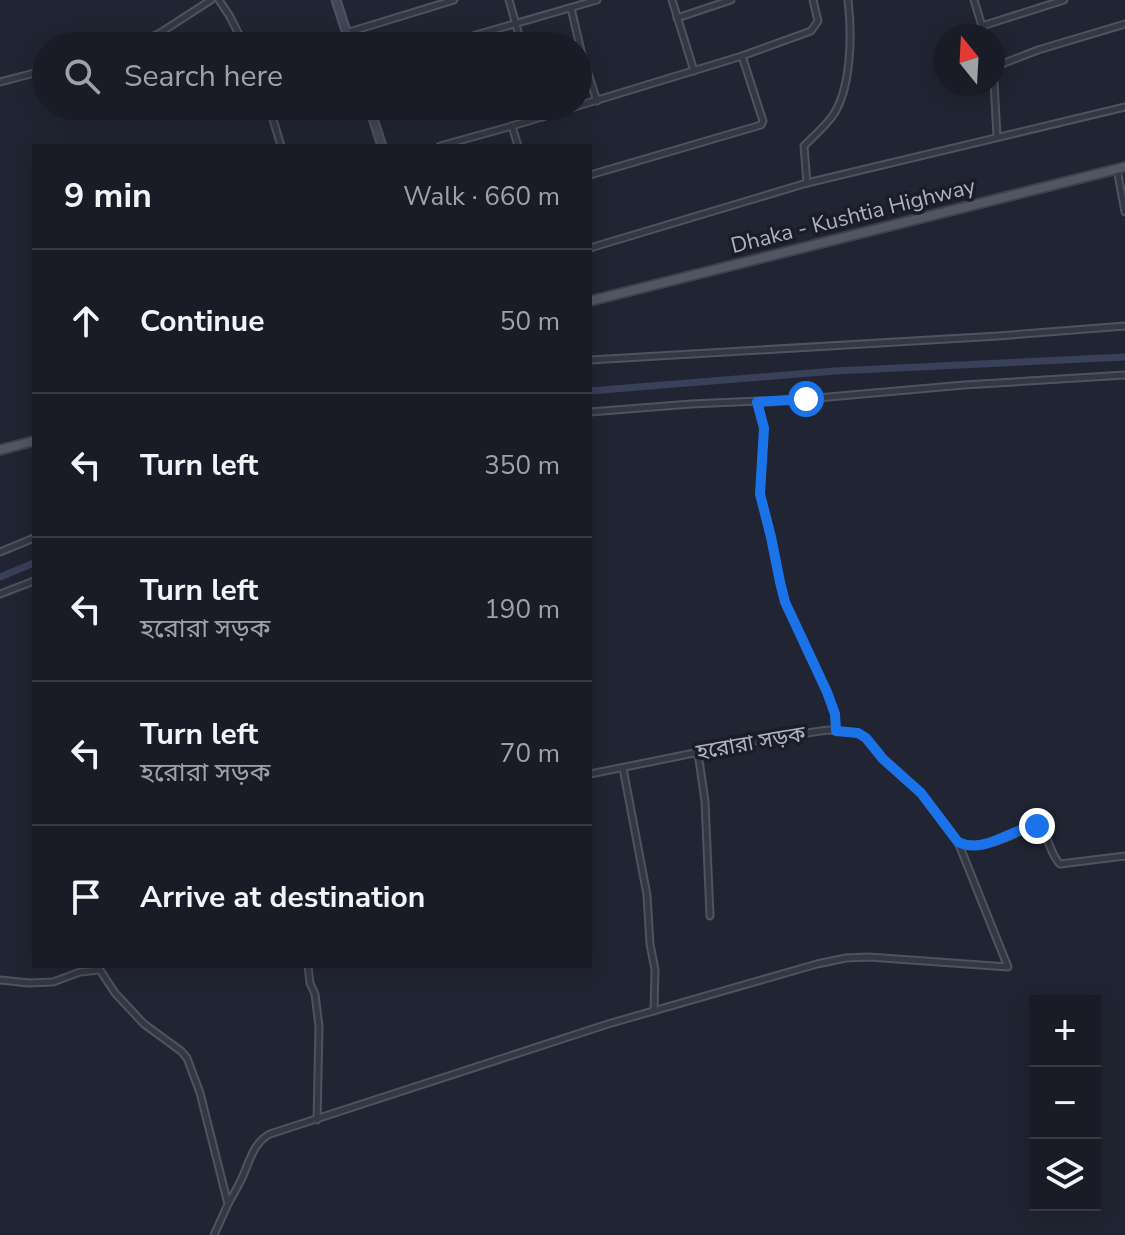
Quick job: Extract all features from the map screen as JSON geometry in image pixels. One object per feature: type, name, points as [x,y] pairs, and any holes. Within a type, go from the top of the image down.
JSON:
[{"type":"main road","points":[[336,0],[346,32]]},
{"type":"main road","points":[[374,120],[381,144]]},
{"type":"main road","name":"Dhaka - Kushtia Highway","points":[[592,300],[1121,168]]},
{"type":"main road","points":[[0,450],[32,442]]},
{"type":"street","points":[[162,32],[211,0]]},
{"type":"street","points":[[219,0],[238,32]]},
{"type":"street","points":[[349,32],[454,0]]},
{"type":"street","points":[[509,0],[518,32]]},
{"type":"street","points":[[488,32],[597,0]]},
{"type":"street","points":[[672,0],[694,71]]},
{"type":"street","points":[[677,18],[731,0]]},
{"type":"street","points":[[592,102],[811,31],[818,21],[813,0]]},
{"type":"street","points":[[807,183],[804,146],[833,115],[847,80],[851,27],[848,0]]},
{"type":"street","points":[[974,0],[981,24]]},
{"type":"street","points":[[988,24],[1064,0]]},
{"type":"street","points":[[571,8],[574,32]]},
{"type":"street","points":[[1005,61],[1125,24]]},
{"type":"street","points":[[592,174],[761,125],[763,121],[742,56]]},
{"type":"street","points":[[0,82],[32,74]]},
{"type":"street","points":[[592,88],[597,101]]},
{"type":"street","points":[[995,96],[997,137]]},
{"type":"street","points":[[592,247],[807,183],[1125,107]]},
{"type":"street","points":[[273,120],[280,144]]},
{"type":"street","points":[[447,144],[533,120]]},
{"type":"street","points":[[512,126],[517,144]]},
{"type":"street","points":[[1121,168],[1125,212]]},
{"type":"street","points":[[592,360],[1125,326]]},
{"type":"street","points":[[592,412],[1125,375]]},
{"type":"street","points":[[757,402],[764,428],[760,494],[780,582],[785,602],[827,692],[835,714],[836,731]]},
{"type":"street","points":[[0,552],[32,539]]},
{"type":"street","points":[[0,594],[32,582]]},
{"type":"street","name":"হরোরা সড়ক","points":[[592,774],[797,734],[858,733],[921,793],[958,842],[1008,967],[846,958],[654,1011]]},
{"type":"street","points":[[698,753],[705,801],[710,916]]},
{"type":"street","points":[[214,1235],[255,1147],[263,1138],[424,1083],[654,1011],[655,970],[647,895],[623,768]]},
{"type":"street","points":[[958,842],[967,847],[978,846],[1037,826],[1047,837],[1052,853],[1060,864],[1125,856]]},
{"type":"street","points":[[0,980],[53,982],[100,968],[115,993],[144,1024],[187,1058],[200,1093],[228,1204]]},
{"type":"street","points":[[308,968],[319,1027],[317,1120]]},
{"type":"waterway","points":[[592,391],[835,371],[1125,357]]},
{"type":"waterway","points":[[0,577],[32,564]]},
{"type":"route","points":[[806,399],[757,402],[764,428],[760,494],[785,602],[827,692],[835,714],[836,731],[858,733],[866,738],[883,759],[921,793],[958,842],[967,847],[1037,826]]}]
